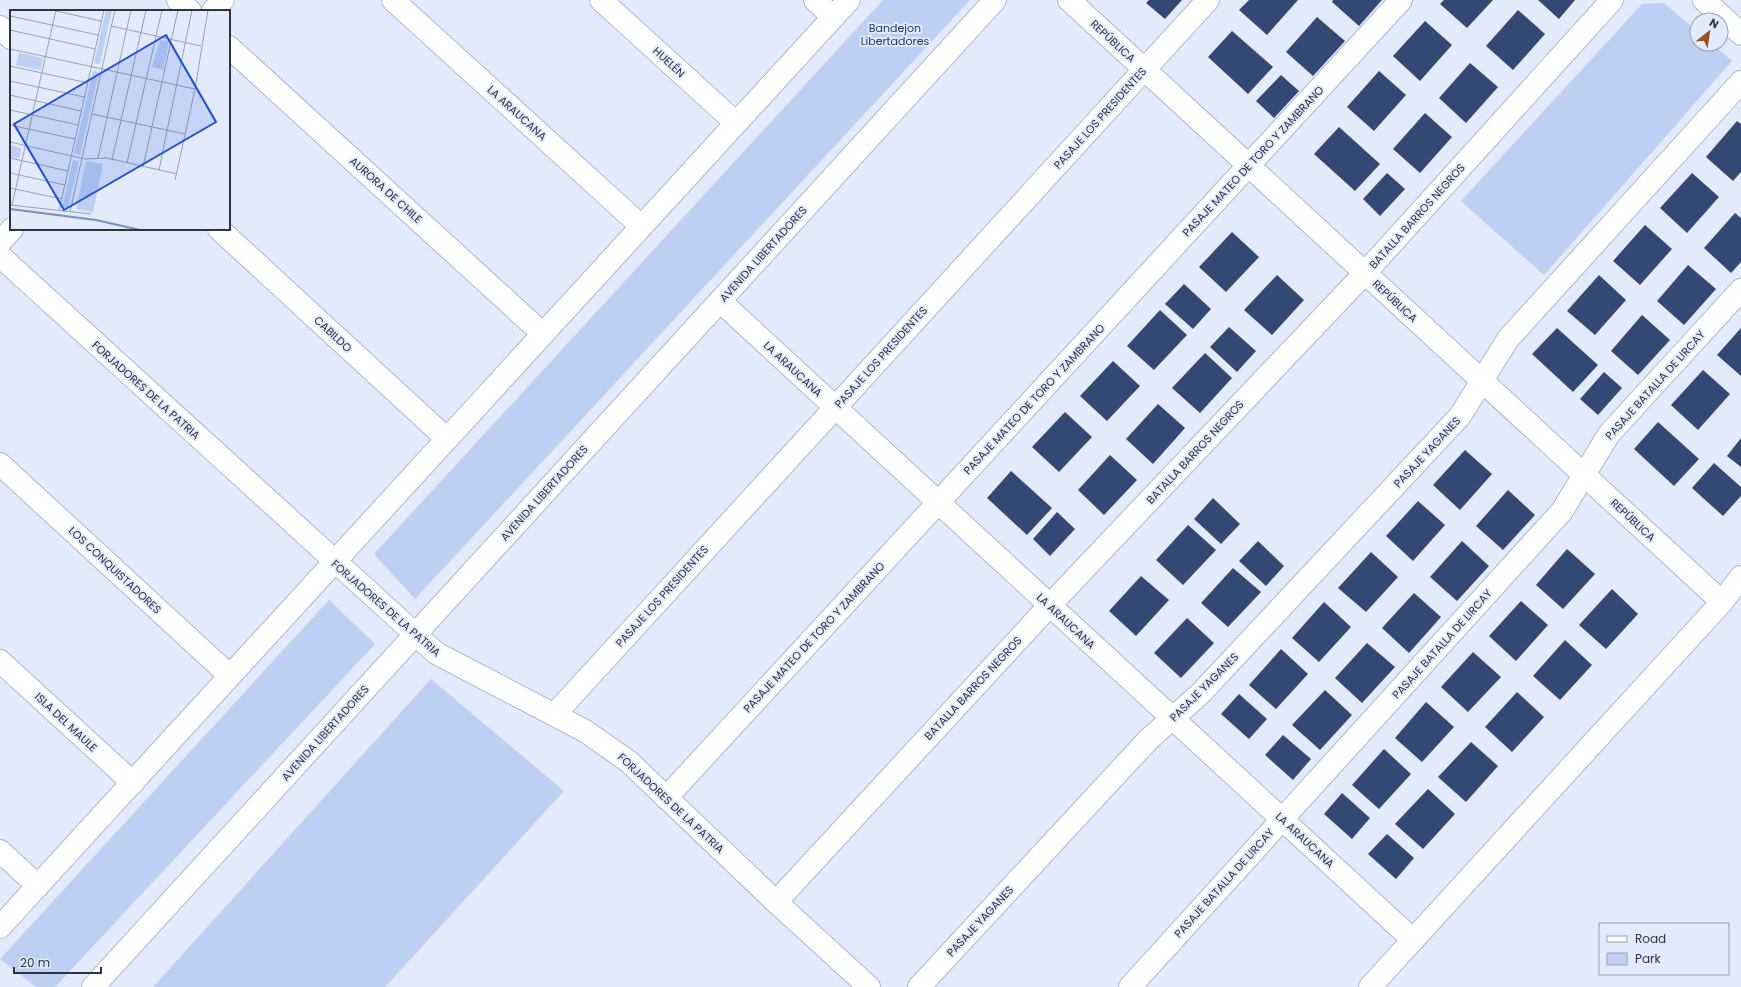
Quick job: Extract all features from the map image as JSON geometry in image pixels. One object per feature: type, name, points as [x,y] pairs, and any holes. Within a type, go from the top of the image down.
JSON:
[{"type":"street","points":[[178,0],[189,10]]},
{"type":"street","points":[[214,10],[223,0]]},
{"type":"street","name":"LA ARAUCANA","points":[[393,0],[641,226]]},
{"type":"street","name":"HUELÉN","points":[[601,0],[736,123]]},
{"type":"street","points":[[815,0],[833,17]]},
{"type":"street","points":[[0,928],[849,0]]},
{"type":"street","name":"AVENIDA LIBERTADORES","points":[[93,987],[995,0]]},
{"type":"street","name":"REPÚBLICA","points":[[1068,0],[1722,602]]},
{"type":"street","name":"PASAJE LOS PRESIDENTES","points":[[554,715],[1208,0]]},
{"type":"street","name":"PASAJE MATEO DE TORO Y ZAMBRANO","points":[[666,798],[1401,0]]},
{"type":"street","name":"BATALLA BARROS NEGROS","points":[[776,902],[1050,605],[1365,273],[1612,0]]},
{"type":"street","points":[[1704,0],[1741,34]]},
{"type":"street","points":[[0,28],[10,37]]},
{"type":"street","name":"AURORA DE CHILE","points":[[230,48],[543,334]]},
{"type":"street","name":"PASAJE YAGANES","points":[[918,987],[1149,738],[1200,694],[1460,416],[1481,380],[1508,339],[1741,82]]},
{"type":"street","points":[[0,242],[11,230]]},
{"type":"street","name":"CABILDO","points":[[221,230],[448,439]]},
{"type":"street","name":"FORJADORES DE LA PATRIA","points":[[0,256],[414,635],[436,653],[585,731],[628,761],[776,902],[869,987]]},
{"type":"street","name":"PASAJE BATALLA DE LIRCAY","points":[[1130,987],[1562,511],[1609,434],[1741,290]]},
{"type":"street","name":"LA ARAUCANA","points":[[720,301],[1413,940]]},
{"type":"street","name":"LOS CONQUISTADORES","points":[[0,464],[230,676]]},
{"type":"street","points":[[1370,987],[1722,602],[1741,578]]},
{"type":"street","name":"ISLA DEL MAULE","points":[[0,661],[133,783]]},
{"type":"street","points":[[0,851],[38,886]]},
{"type":"green space","name":"Bandejon Libertadores","points":[[883,0],[970,0],[415,599],[374,554]]},
{"type":"green space","points":[[1664,3],[1689,24],[1689,52],[1721,52],[1732,61],[1544,275],[1461,201],[1642,4]]},
{"type":"green space","points":[[329,600],[375,644],[55,987],[36,987],[0,959]]},
{"type":"green space","points":[[431,679],[564,791],[385,987],[153,987]]},
{"type":"building","points":[[1149,0],[1182,0],[1165,19],[1146,3]]},
{"type":"building","points":[[1249,0],[1298,0],[1267,35],[1239,10]]},
{"type":"building","points":[[1333,0],[1382,0],[1359,26],[1332,2]]},
{"type":"building","points":[[1444,0],[1493,0],[1467,28],[1440,4]]},
{"type":"building","points":[[1538,0],[1575,0],[1559,19]]},
{"type":"building","points":[[1518,10],[1545,34],[1513,70],[1486,46]]},
{"type":"building","points":[[1317,17],[1345,41],[1313,76],[1286,52]]},
{"type":"building","points":[[1425,21],[1452,45],[1420,81],[1393,56]]},
{"type":"building","points":[[1232,31],[1273,67],[1248,94],[1208,57]]},
{"type":"building","points":[[1470,63],[1498,87],[1466,123],[1439,98]]},
{"type":"building","points":[[1379,71],[1406,95],[1374,131],[1347,107]]},
{"type":"building","points":[[1281,75],[1299,91],[1274,118],[1256,101]]},
{"type":"building","points":[[1425,113],[1452,137],[1420,173],[1393,149]]},
{"type":"building","points":[[1737,121],[1741,124],[1741,172],[1733,181],[1706,157]]},
{"type":"building","points":[[1339,127],[1380,164],[1355,191],[1314,154]]},
{"type":"building","points":[[1387,173],[1405,189],[1380,216],[1363,199]]},
{"type":"building","points":[[1692,173],[1719,197],[1687,233],[1660,208]]},
{"type":"building","points":[[1735,213],[1741,218],[1741,262],[1731,273],[1704,248]]},
{"type":"building","points":[[1645,225],[1672,249],[1640,285],[1613,261]]},
{"type":"building","points":[[1232,232],[1259,257],[1226,292],[1199,267]]},
{"type":"building","points":[[1688,265],[1716,289],[1684,325],[1657,301]]},
{"type":"building","points":[[1277,275],[1304,300],[1272,335],[1244,310]]},
{"type":"building","points":[[1599,275],[1626,300],[1595,335],[1567,311]]},
{"type":"building","points":[[1184,284],[1211,309],[1193,329],[1165,304]]},
{"type":"building","points":[[1160,310],[1187,335],[1154,370],[1127,346]]},
{"type":"building","points":[[1642,315],[1670,340],[1638,375],[1611,351]]},
{"type":"building","points":[[1229,327],[1256,351],[1237,372],[1210,347]]},
{"type":"building","points":[[1557,328],[1598,365],[1573,392],[1532,354]]},
{"type":"building","points":[[1741,328],[1741,376],[1717,355]]},
{"type":"building","points":[[1205,353],[1232,378],[1200,413],[1172,388]]},
{"type":"building","points":[[1113,361],[1140,386],[1107,421],[1080,396]]},
{"type":"building","points":[[1703,370],[1730,394],[1698,430],[1671,405]]},
{"type":"building","points":[[1604,372],[1622,388],[1598,415],[1580,399]]},
{"type":"building","points":[[1158,404],[1185,428],[1153,464],[1126,439]]},
{"type":"building","points":[[1065,412],[1092,437],[1059,472],[1032,447]]},
{"type":"building","points":[[1658,422],[1699,459],[1674,486],[1634,449]]},
{"type":"building","points":[[1741,438],[1741,467],[1727,456]]},
{"type":"building","points":[[1465,450],[1492,474],[1460,510],[1433,485]]},
{"type":"building","points":[[1110,455],[1137,480],[1104,515],[1078,490]]},
{"type":"building","points":[[1714,463],[1741,487],[1741,496],[1723,516],[1692,488]]},
{"type":"building","points":[[1011,471],[1052,508],[1027,535],[987,498]]},
{"type":"building","points":[[1508,490],[1535,515],[1503,550],[1476,526]]},
{"type":"building","points":[[1213,498],[1240,524],[1221,544],[1194,519]]},
{"type":"building","points":[[1418,501],[1445,525],[1413,561],[1386,536]]},
{"type":"building","points":[[1057,512],[1075,529],[1050,556],[1033,539]]},
{"type":"building","points":[[1188,525],[1216,550],[1183,585],[1156,560]]},
{"type":"building","points":[[1258,541],[1284,566],[1266,586],[1239,561]]},
{"type":"building","points":[[1462,541],[1489,566],[1457,601],[1430,577]]},
{"type":"building","points":[[1567,549],[1595,574],[1563,609],[1536,585]]},
{"type":"building","points":[[1371,552],[1398,577],[1366,612],[1338,588]]},
{"type":"building","points":[[1233,568],[1261,592],[1228,627],[1201,603]]},
{"type":"building","points":[[1141,576],[1169,600],[1136,636],[1109,611]]},
{"type":"building","points":[[1612,589],[1638,614],[1606,649],[1579,625]]},
{"type":"building","points":[[1414,593],[1441,617],[1409,653],[1382,628]]},
{"type":"building","points":[[1521,601],[1548,625],[1516,661],[1489,636]]},
{"type":"building","points":[[1324,602],[1351,627],[1319,662],[1292,638]]},
{"type":"building","points":[[1187,618],[1214,643],[1181,678],[1154,653]]},
{"type":"building","points":[[1565,640],[1592,665],[1560,700],[1533,676]]},
{"type":"building","points":[[1367,643],[1395,667],[1362,703],[1335,678]]},
{"type":"building","points":[[1281,649],[1308,674],[1276,709],[1249,685]]},
{"type":"building","points":[[1473,652],[1501,677],[1468,712],[1441,687]]},
{"type":"building","points":[[1325,690],[1352,715],[1320,750],[1292,725]]},
{"type":"building","points":[[1517,692],[1544,717],[1512,752],[1485,727]]},
{"type":"building","points":[[1239,694],[1267,719],[1249,739],[1221,714]]},
{"type":"building","points":[[1426,702],[1454,727],[1422,762],[1395,738]]},
{"type":"building","points":[[1283,735],[1311,759],[1293,780],[1265,755]]},
{"type":"building","points":[[1471,742],[1498,766],[1466,802],[1438,777]]},
{"type":"building","points":[[1384,749],[1411,774],[1379,809],[1352,785]]},
{"type":"building","points":[[1428,789],[1455,814],[1423,849],[1395,824]]},
{"type":"building","points":[[1342,793],[1370,818],[1352,839],[1324,814]]},
{"type":"building","points":[[1387,834],[1414,858],[1396,879],[1368,854]]}]
